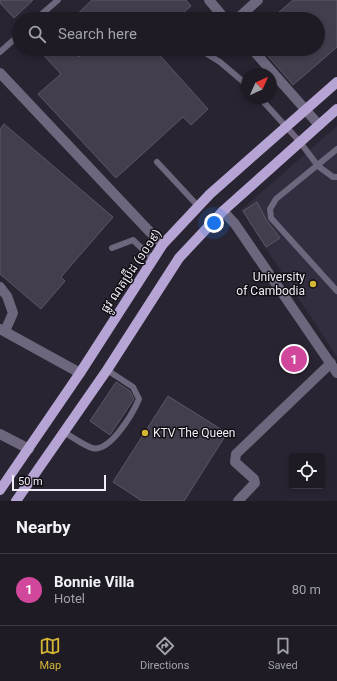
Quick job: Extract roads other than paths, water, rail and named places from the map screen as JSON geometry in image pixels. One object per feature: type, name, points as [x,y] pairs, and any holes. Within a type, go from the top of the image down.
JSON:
[{"type":"main road","name":"ផ្លូវ ណតប្រ៊ីដ (១០១៩)","points":[[0,490],[80,373],[163,244],[198,206],[337,82]]},
{"type":"main road","points":[[17,501],[107,370],[179,258],[223,211],[337,109]]},
{"type":"street","points":[[209,0],[219,12]]},
{"type":"street","points":[[243,12],[251,2]]},
{"type":"street","points":[[258,56],[319,125]]},
{"type":"street","points":[[0,74],[149,232],[163,244]]},
{"type":"street","points":[[223,211],[235,224],[337,373]]},
{"type":"street","points":[[0,287],[7,296],[13,313],[2,330],[80,373]]},
{"type":"street","points":[[238,501],[255,483],[254,479],[235,462],[236,454],[331,363]]},
{"type":"street","points":[[0,434],[29,449]]},
{"type":"lane","points":[[44,12],[58,0]]},
{"type":"lane","points":[[0,52],[12,41]]},
{"type":"lane","points":[[210,56],[220,62],[241,80]]},
{"type":"lane","points":[[265,104],[300,142],[318,166],[332,177],[337,178]]},
{"type":"lane","points":[[337,149],[276,199],[270,209],[271,218],[337,291]]},
{"type":"lane","points":[[157,162],[198,206]]},
{"type":"lane","points":[[112,248],[133,240],[153,259]]},
{"type":"lane","points":[[64,433],[93,448],[104,447],[112,440],[135,409],[139,399],[133,387],[107,370]]},
{"type":"place","name":"University of Cambodia","points":[[313,284]]},
{"type":"place","name":"Bonnie Villa","points":[[294,359]]},
{"type":"place","name":"KTV The Queen","points":[[145,433]]}]
